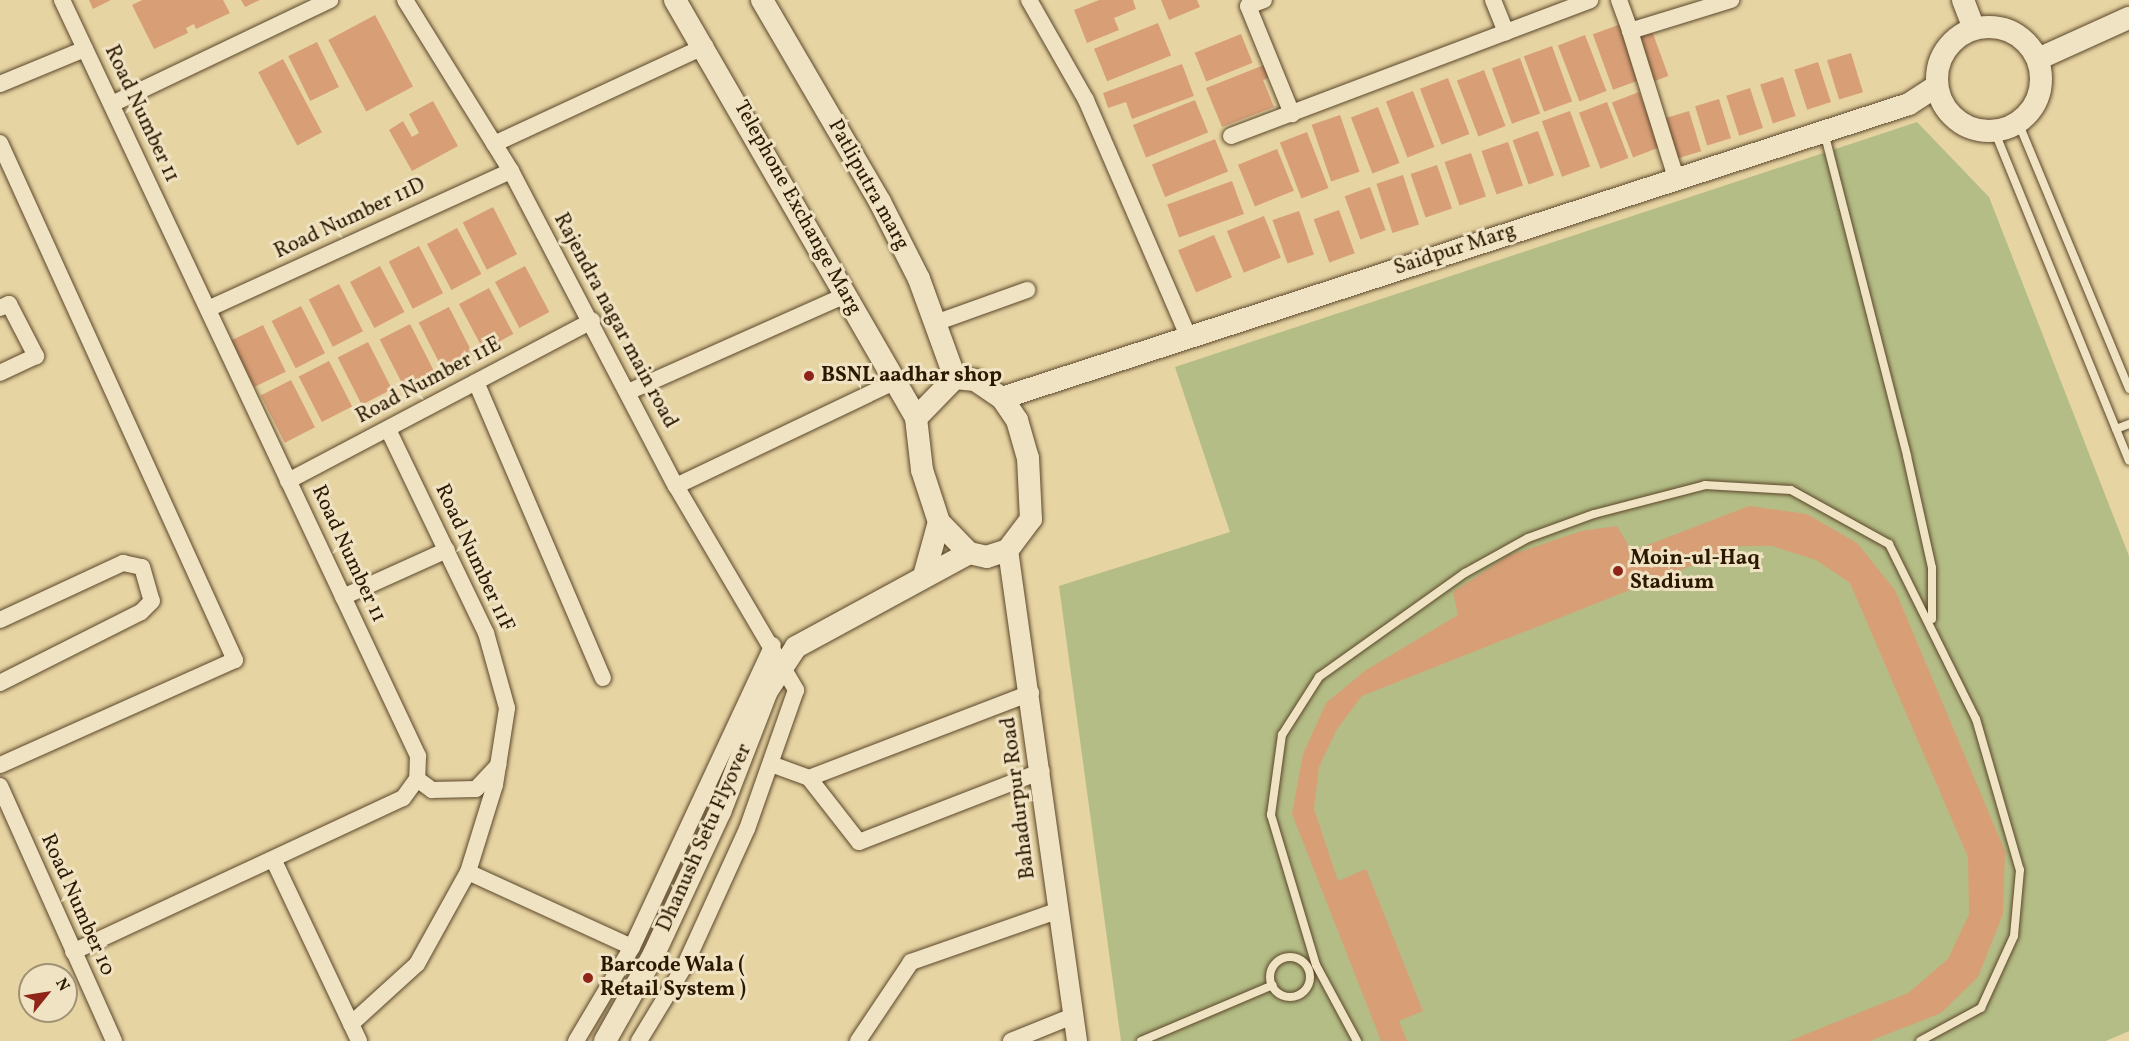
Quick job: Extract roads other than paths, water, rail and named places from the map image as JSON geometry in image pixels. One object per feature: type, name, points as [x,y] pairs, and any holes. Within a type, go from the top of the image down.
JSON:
[{"type":"main road","name":"Telephone Exchange Marg","points":[[675,0],[705,46],[916,418]]},
{"type":"main road","name":"Patliputra marg","points":[[762,0],[880,202],[935,323],[955,378]]},
{"type":"main road","points":[[1962,0],[1974,28]]},
{"type":"main road","points":[[2038,59],[2129,18]]},
{"type":"main road","points":[[1909,104],[1949,112],[1978,131],[1994,130],[2018,122],[2030,114],[2042,88],[2038,59],[2015,34],[1999,27],[1974,28],[1942,54],[1937,86],[1949,112]]},
{"type":"main road","points":[[1909,104],[1937,86]]},
{"type":"main road","name":"Saidpur Marg","points":[[1002,398],[1909,104]]},
{"type":"main road","points":[[955,378],[975,380],[1002,398],[1017,420],[1034,492],[1031,519],[1008,550],[987,557],[969,553],[939,522],[922,470],[916,418],[955,378]]},
{"type":"main road","points":[[924,576],[939,522]]},
{"type":"main road","name":"Dhanush Setu Flyover","points":[[605,1041],[692,873],[777,662],[809,636],[969,553]]},
{"type":"street","name":"Road Number 11","points":[[62,0],[418,756],[417,779]]},
{"type":"street","points":[[112,104],[330,0]]},
{"type":"street","name":"Rajendra nagar main road","points":[[405,0],[511,171],[592,321],[676,486],[777,662],[796,690],[771,764],[684,967],[639,1041]]},
{"type":"street","points":[[1029,0],[1086,100],[1188,336]]},
{"type":"street","points":[[1264,0],[1248,6],[1292,114]]},
{"type":"street","points":[[1493,0],[1506,32]]},
{"type":"street","points":[[1231,136],[1590,0]]},
{"type":"street","points":[[1619,0],[1676,178]]},
{"type":"street","points":[[1630,31],[1731,0]]},
{"type":"street","points":[[494,144],[705,46]]},
{"type":"street","points":[[0,84],[85,49]]},
{"type":"street","points":[[0,143],[235,660],[0,765]]},
{"type":"street","name":"Road Number 11D","points":[[208,309],[511,171]]},
{"type":"street","points":[[935,323],[1027,290]]},
{"type":"street","points":[[628,392],[846,295]]},
{"type":"street","points":[[0,308],[9,304],[36,356],[0,373]]},
{"type":"street","name":"Road Number 11E","points":[[288,481],[592,321]]},
{"type":"street","points":[[476,382],[603,678]]},
{"type":"street","points":[[676,486],[894,382]]},
{"type":"street","name":"Road Number 11F","points":[[351,1024],[417,964],[468,872],[498,765],[507,708],[486,633],[388,429]]},
{"type":"street","points":[[343,597],[447,550]]},
{"type":"street","name":"Bahadurpur Road","points":[[1008,550],[1042,771],[1057,910],[1077,1041]]},
{"type":"street","points":[[0,620],[123,563],[142,567],[152,601],[141,612],[0,683]]},
{"type":"street","points":[[576,1041],[632,947],[777,662]]},
{"type":"street","points":[[808,778],[1030,693]]},
{"type":"street","points":[[771,764],[808,778],[859,842],[1042,771]]},
{"type":"street","points":[[73,952],[274,861],[403,798],[417,779],[432,790],[476,789],[498,765]]},
{"type":"street","name":"Road Number 10","points":[[0,786],[114,1041]]},
{"type":"street","points":[[274,861],[359,1041]]},
{"type":"street","points":[[468,872],[632,947]]},
{"type":"street","points":[[858,1041],[911,962],[1057,910]]},
{"type":"street","points":[[1011,1041],[1073,1016]]},
{"type":"lane","points":[[2018,122],[2129,389]]},
{"type":"lane","points":[[1994,130],[2129,460]]},
{"type":"lane","points":[[1824,131],[1930,557],[1932,623]]},
{"type":"lane","points":[[2116,429],[2129,424]]},
{"type":"lane","points":[[1357,1041],[1312,967],[1271,815],[1282,735],[1319,677],[1507,550],[1593,514],[1705,485],[1791,490],[1889,544],[1932,623],[1976,719],[2020,870],[2014,936],[1981,1008],[1920,1041]]},
{"type":"lane","points":[[1281,959],[1300,959],[1312,967],[1307,987],[1298,995],[1285,995],[1273,985],[1272,969],[1281,959]]},
{"type":"lane","points":[[1141,1041],[1273,985]]},
{"type":"place","name":"BSNL aadhar shop","points":[[809,376]]},
{"type":"place","name":"Moin-ul-Haq Stadium","points":[[1618,571]]},
{"type":"place","name":"Barcode Wala ( Retail System )","points":[[588,978]]}]
